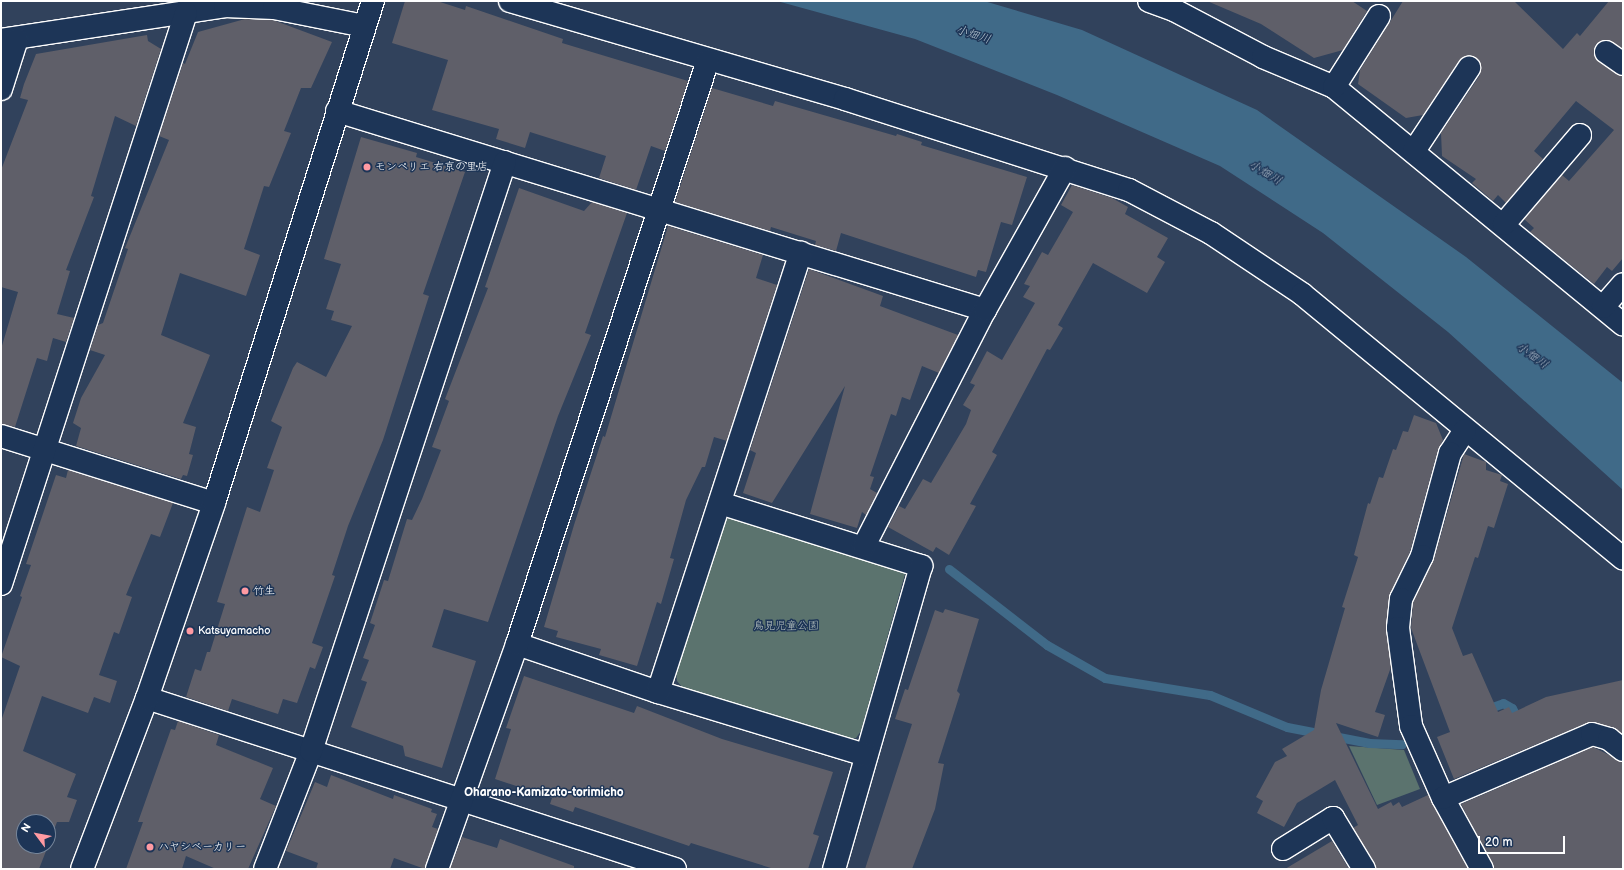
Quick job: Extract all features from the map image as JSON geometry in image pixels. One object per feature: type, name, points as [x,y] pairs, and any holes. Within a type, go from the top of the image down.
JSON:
[{"type":"street","points":[[82,869],[147,698],[214,503],[373,1]]},
{"type":"street","points":[[510,1],[1065,168],[1129,190],[1211,233],[1302,294],[1623,559]]},
{"type":"street","points":[[1149,1],[1174,10],[1263,57],[1334,87],[1504,224],[1623,324]]},
{"type":"street","points":[[1,89],[9,40],[186,12],[243,5],[364,26]]},
{"type":"street","points":[[1,584],[186,12]]},
{"type":"street","points":[[1334,87],[1379,16]]},
{"type":"street","points":[[437,869],[517,644],[708,60]]},
{"type":"street","points":[[1414,151],[1469,68]]},
{"type":"street","points":[[337,111],[985,310]]},
{"type":"street","points":[[1504,224],[1580,135]]},
{"type":"street","points":[[265,869],[311,751],[505,162]]},
{"type":"street","points":[[864,546],[985,310],[1065,168]]},
{"type":"street","points":[[658,692],[801,253]]},
{"type":"street","points":[[1603,307],[1623,284]]},
{"type":"street","points":[[1465,430],[1450,453],[1422,556],[1401,599],[1398,628],[1411,726],[1443,798],[1482,869]]},
{"type":"street","points":[[1,436],[214,503]]},
{"type":"street","points":[[720,503],[864,546],[921,566],[834,869]]},
{"type":"street","points":[[517,644],[658,692],[866,755]]},
{"type":"street","points":[[147,698],[462,802],[675,869]]},
{"type":"street","points":[[1443,798],[1592,734],[1609,739],[1623,750]]},
{"type":"street","points":[[1283,849],[1333,818],[1364,869]]},
{"type":"green space","name":"鳥見児童公園","points":[[730,515],[905,574],[861,731],[856,738],[849,739],[682,687],[677,681],[676,672],[725,519]]},
{"type":"green space","points":[[1349,746],[1404,750],[1420,789],[1377,805]]},
{"type":"water","name":"小畑川","points":[[777,1],[984,1],[1082,30],[1257,110],[1466,257],[1623,383],[1623,490],[1448,332],[1323,233],[1220,166],[1057,95],[915,39]]},
{"type":"building","points":[[405,1],[437,1],[465,10],[466,6],[563,39],[562,43],[688,81],[665,151],[651,146],[636,190],[599,178],[606,156],[530,132],[525,148],[496,139],[499,129],[432,110],[448,60],[392,43]]},
{"type":"building","points":[[1207,1],[1352,1],[1367,11],[1343,50],[1314,58],[1261,24]]},
{"type":"building","points":[[1403,1],[1514,1],[1563,49],[1577,33],[1580,36],[1609,1],[1623,1],[1623,49],[1607,40],[1596,44],[1594,51],[1599,62],[1623,76],[1623,258],[1612,271],[1607,267],[1594,284],[1530,232],[1534,228],[1524,219],[1562,175],[1569,181],[1614,130],[1576,101],[1534,151],[1543,159],[1506,203],[1498,195],[1493,201],[1472,183],[1476,179],[1442,156],[1441,133],[1480,75],[1480,63],[1476,58],[1469,56],[1459,61],[1423,115],[1406,118],[1358,84],[1360,70]]},
{"type":"building","points":[[245,19],[273,20],[332,42],[311,88],[301,88],[284,131],[291,133],[269,187],[264,186],[244,249],[260,255],[246,296],[180,273],[161,335],[210,355],[183,423],[196,427],[189,454],[193,455],[187,476],[183,475],[181,479],[76,446],[81,428],[73,423],[81,398],[105,355],[90,350],[98,325],[103,323],[128,249],[125,248],[169,140],[159,136],[183,63],[185,64],[198,32]]},
{"type":"building","points":[[147,35],[148,41],[161,49],[136,126],[115,116],[91,196],[94,197],[66,270],[70,271],[57,314],[74,318],[66,342],[53,338],[47,361],[37,358],[15,427],[1,424],[1,349],[18,292],[1,287],[1,170],[28,100],[20,98],[24,84],[36,54]]},
{"type":"building","points":[[712,88],[773,106],[775,101],[896,136],[897,134],[922,142],[921,145],[1027,177],[1012,225],[1001,222],[986,272],[978,270],[976,277],[841,233],[836,251],[815,245],[816,241],[771,227],[770,231],[675,202]]},
{"type":"building","points":[[361,137],[417,153],[416,157],[465,172],[423,294],[429,296],[383,440],[348,526],[332,575],[335,576],[312,643],[323,647],[315,669],[310,667],[297,703],[283,699],[278,714],[232,699],[228,711],[186,697],[195,669],[201,671],[207,652],[210,652],[225,604],[217,602],[247,507],[260,512],[274,470],[267,468],[282,427],[271,421],[293,368],[297,362],[326,377],[352,326],[331,320],[334,311],[326,309],[341,264],[324,259]]},
{"type":"building","points":[[1072,185],[1112,198],[1128,207],[1125,214],[1168,238],[1157,257],[1165,262],[1147,293],[1093,263],[1058,325],[1063,328],[1050,350],[1047,349],[992,452],[997,455],[970,504],[976,506],[949,555],[936,547],[933,552],[888,527],[899,506],[905,509],[923,479],[931,483],[966,424],[971,410],[963,405],[975,385],[970,383],[987,351],[1002,360],[1035,303],[1023,297],[1030,286],[1024,284],[1042,252],[1048,255],[1073,212],[1061,205]]},
{"type":"building","points":[[519,188],[584,211],[592,202],[627,213],[585,333],[591,335],[558,416],[488,622],[444,609],[432,647],[476,661],[442,768],[405,756],[403,746],[351,727],[367,682],[361,680],[369,660],[363,658],[375,625],[370,623],[384,580],[388,581],[407,519],[412,520],[422,499],[441,450],[432,447],[449,401],[445,399],[488,288],[485,287]]},
{"type":"building","points":[[668,226],[763,255],[756,278],[777,285],[727,441],[714,437],[705,467],[702,467],[686,500],[670,558],[674,559],[661,604],[657,602],[637,666],[599,655],[601,649],[556,637],[558,631],[544,627],[574,525],[603,436],[605,437]]},
{"type":"building","points":[[809,269],[883,296],[880,306],[958,335],[939,373],[922,366],[910,400],[902,397],[896,416],[891,414],[870,476],[874,477],[870,489],[877,493],[866,515],[862,512],[857,528],[810,514],[845,386],[772,503],[743,493],[756,453],[750,450]]},
{"type":"building","points":[[1414,415],[1436,423],[1443,440],[1438,450],[1410,552],[1389,597],[1386,629],[1391,667],[1375,712],[1385,715],[1378,737],[1336,723],[1378,809],[1391,802],[1393,806],[1399,802],[1402,807],[1428,795],[1468,869],[1376,869],[1353,828],[1358,825],[1335,780],[1297,803],[1284,827],[1257,813],[1263,801],[1256,797],[1275,762],[1287,756],[1282,749],[1314,730],[1321,690],[1345,608],[1342,607],[1358,557],[1354,555],[1368,503],[1370,504],[1379,477],[1383,478],[1393,449],[1396,450],[1403,431],[1408,432]]},
{"type":"building","points":[[1464,454],[1486,462],[1486,470],[1502,475],[1500,481],[1508,484],[1494,528],[1488,526],[1478,558],[1475,557],[1452,628],[1463,656],[1472,653],[1498,712],[1509,707],[1512,713],[1546,697],[1623,680],[1623,734],[1613,727],[1587,723],[1454,779],[1437,737],[1450,732],[1411,628],[1413,602],[1434,559]]},
{"type":"building","points":[[68,470],[173,503],[160,537],[151,534],[126,595],[132,597],[119,634],[114,632],[99,675],[117,681],[110,703],[94,697],[88,713],[42,696],[23,751],[76,774],[67,797],[77,800],[69,822],[57,822],[56,825],[56,814],[16,814],[16,854],[45,854],[39,869],[1,869],[1,721],[20,666],[1,657],[22,597],[20,596],[31,565],[26,564],[56,475],[66,478]]},
{"type":"building","points":[[945,609],[979,619],[957,691],[960,694],[938,763],[944,764],[935,809],[912,869],[865,869],[912,724],[895,719],[905,689],[908,690],[935,610],[943,613]]},
{"type":"building","points":[[524,676],[634,713],[637,706],[722,739],[833,772],[813,834],[819,836],[808,869],[774,869],[691,843],[689,846],[575,807],[573,812],[550,804],[552,798],[495,779],[511,729],[506,728]]},
{"type":"building","points":[[178,721],[219,735],[216,745],[273,768],[260,799],[276,806],[248,869],[216,869],[186,856],[182,869],[126,869],[143,822],[138,822],[171,729],[175,730]]},
{"type":"building","points":[[1593,747],[1623,762],[1623,869],[1494,869],[1461,804]]},
{"type":"building","points":[[331,775],[393,799],[394,795],[432,809],[431,812],[437,814],[432,827],[438,829],[425,869],[394,858],[390,869],[316,869],[318,863],[286,851],[315,782],[327,787]]},
{"type":"building","points":[[462,837],[497,848],[500,839],[574,866],[574,869],[450,869]]},
{"type":"building","points":[[1332,841],[1349,869],[1285,869]]},
{"type":"waterway","points":[[949,569],[1047,645],[1105,678],[1210,695],[1287,727],[1369,743],[1402,744]]},
{"type":"waterway","points":[[1484,710],[1503,703],[1512,708],[1520,723]]},
{"type":"place","name":"モンペリエ 右京の里店","points":[[367,167]]},
{"type":"place","name":"竹生","points":[[245,591]]},
{"type":"place","name":"Katsuyamacho","points":[[190,631]]},
{"type":"place","name":"ハヤシベーカリー","points":[[150,847]]},
{"type":"district","name":"Oharano-Kamizato-torimicho","points":[[544,793]]}]
